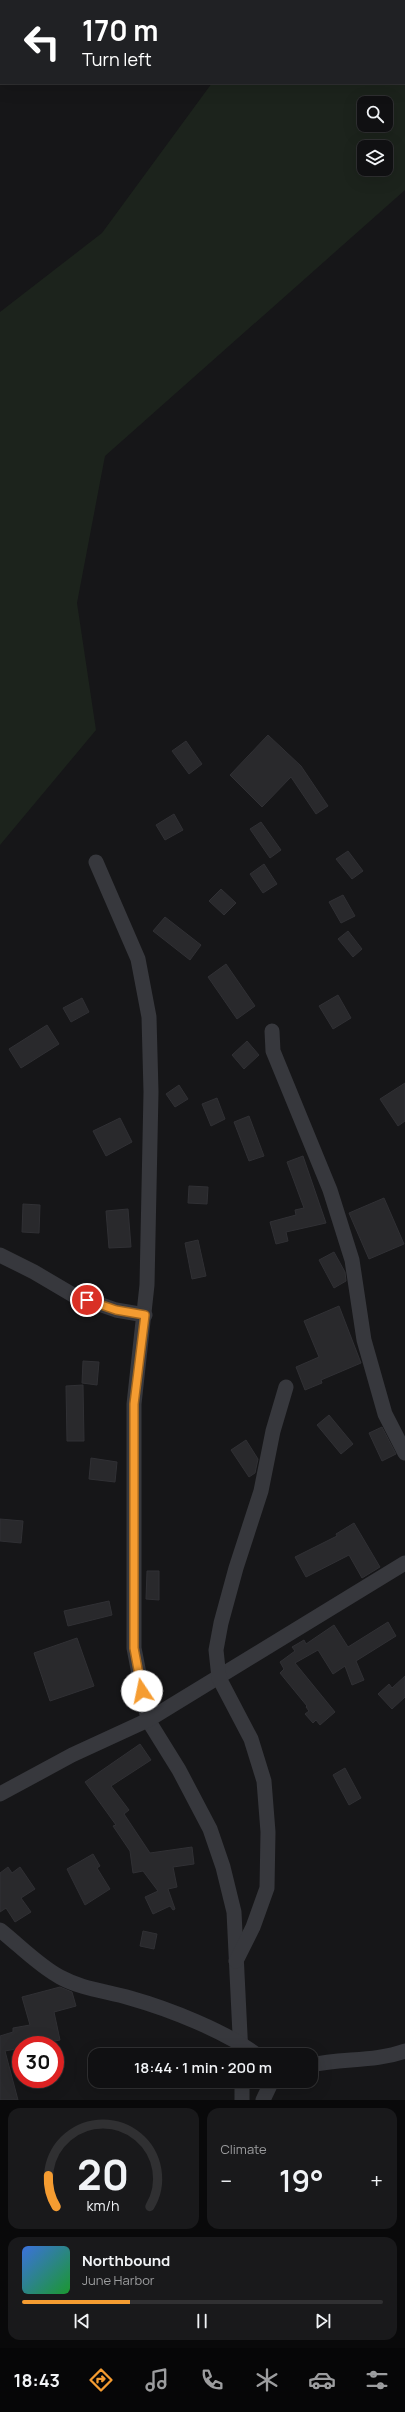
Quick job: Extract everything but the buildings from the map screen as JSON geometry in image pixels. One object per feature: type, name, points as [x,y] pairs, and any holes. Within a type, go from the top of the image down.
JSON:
[{"type":"street","points":[[96,862],[138,959],[149,1017],[150,1177],[145,1315],[134,1404],[134,1648],[148,1720],[180,1770],[210,1829],[224,1867],[234,1912],[235,1964],[241,2048]]},
{"type":"street","points":[[272,1031],[274,1051],[330,1190],[352,1260],[364,1340],[385,1414],[405,1453]]},
{"type":"street","points":[[0,1255],[34,1272],[73,1296],[116,1310],[145,1315]]},
{"type":"street","points":[[235,1964],[253,1927],[267,1888],[268,1832],[264,1780],[251,1739],[219,1678],[216,1650],[220,1623],[261,1491],[272,1431],[286,1388]]},
{"type":"street","points":[[0,1794],[72,1755],[148,1720],[405,1563]]},
{"type":"street","points":[[0,1930],[59,1977],[97,1991],[129,1997],[176,2014],[239,2048]]},
{"type":"street","points":[[318,2063],[328,2061],[371,2058],[405,2051]]},
{"type":"street","points":[[242,2088],[242,2100]]},
{"type":"street","points":[[264,2100],[269,2088]]},
{"type":"shaded area","points":[[211,84],[405,84],[405,190],[105,456],[77,603],[96,730],[0,845],[0,312],[102,233]]},
{"type":"route","points":[[87,1300],[116,1310],[145,1315],[134,1404],[134,1648],[142,1691]]}]
